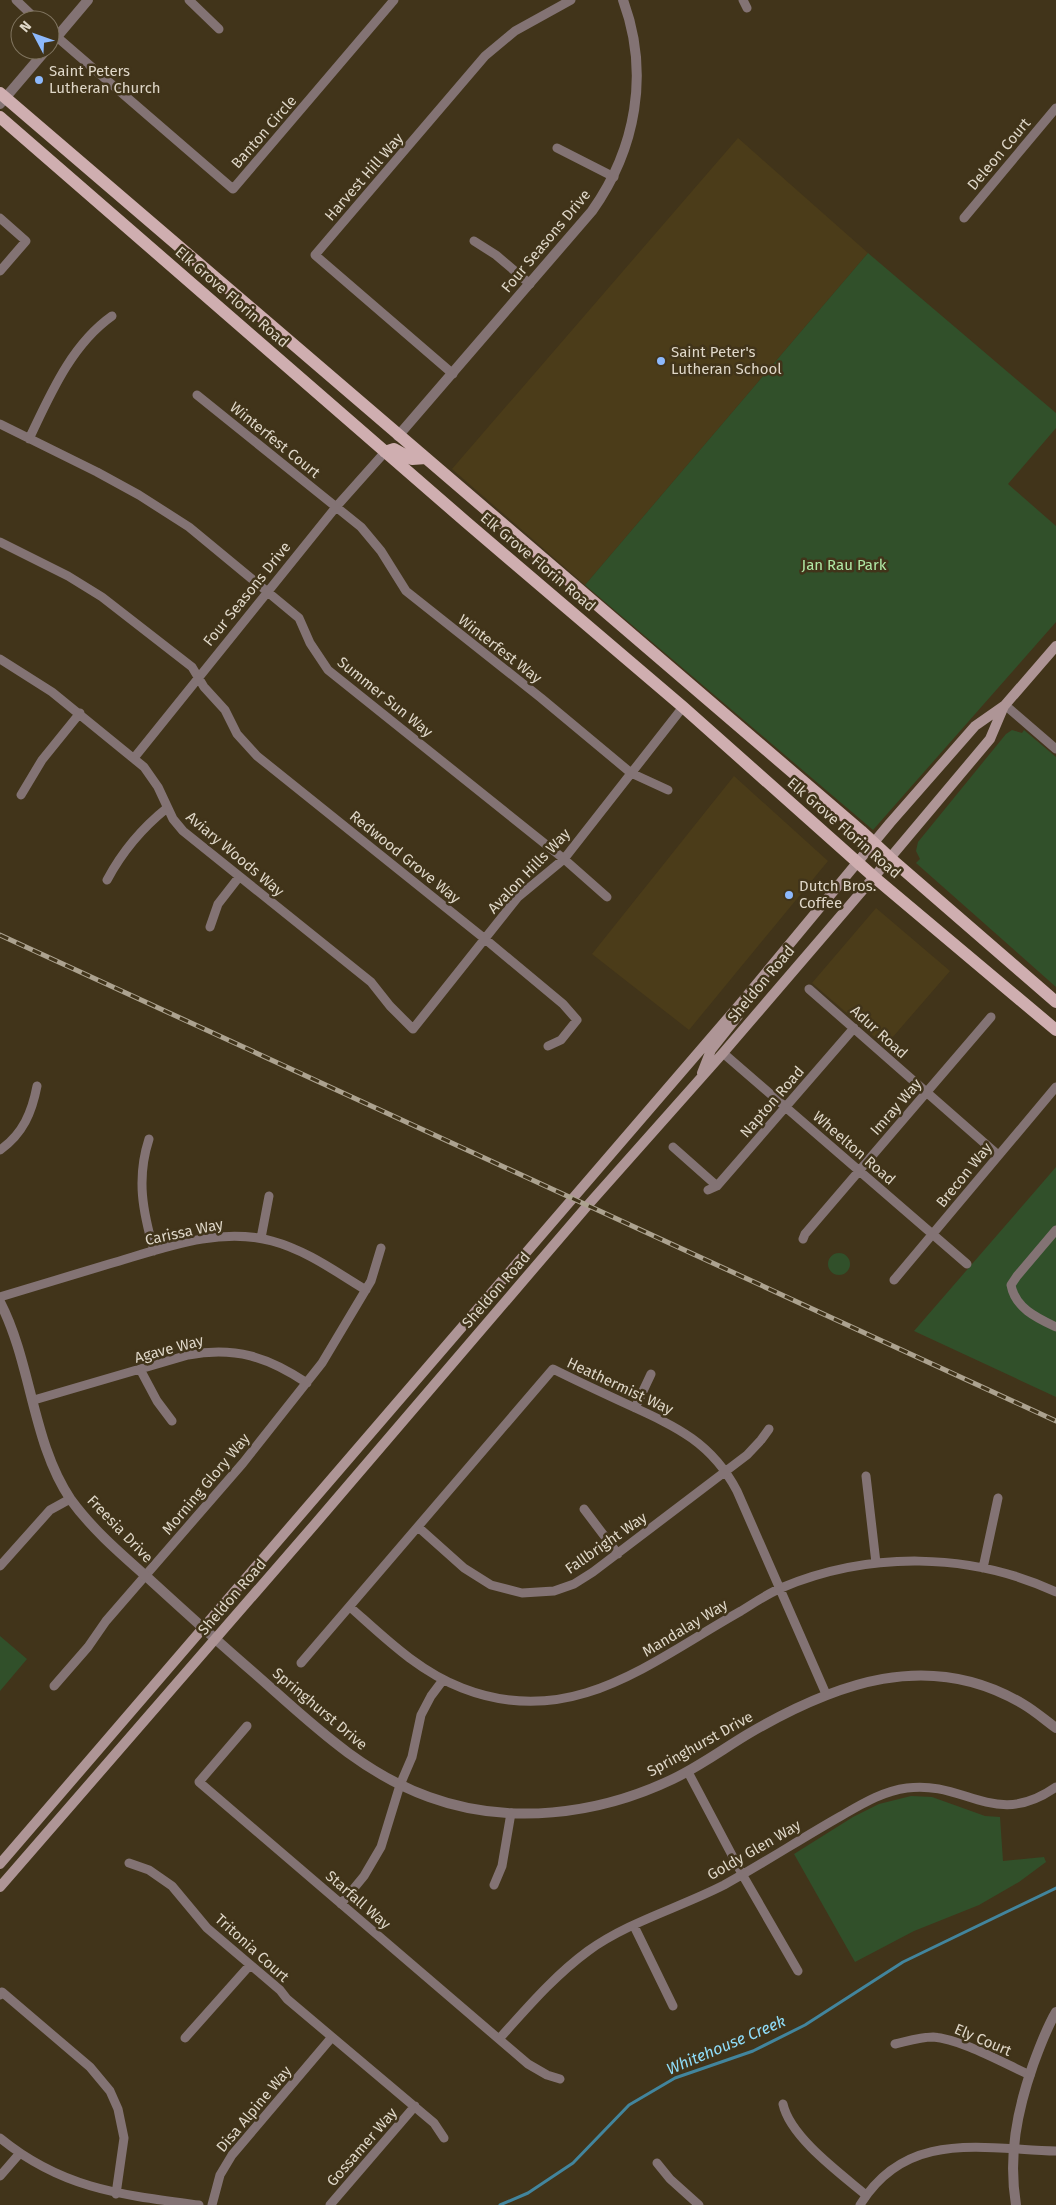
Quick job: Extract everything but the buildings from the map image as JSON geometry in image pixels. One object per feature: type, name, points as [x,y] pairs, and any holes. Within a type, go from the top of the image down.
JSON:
[{"type":"main road","name":"Elk Grove Florin Road","points":[[2,98],[426,458],[1056,1002]]},
{"type":"main road","name":"Elk Grove Florin Road","points":[[0,117],[385,452],[684,707],[874,876],[1056,1030]]},
{"type":"main road","points":[[293,371],[316,376],[388,437],[398,436]]},
{"type":"main road","points":[[385,452],[394,449],[412,458],[426,458]]},
{"type":"main road","name":"Sheldon Road","points":[[0,1864],[740,1004],[858,862],[976,726],[1005,705],[1056,646]]},
{"type":"main road","name":"Sheldon Road","points":[[0,1888],[581,1213],[698,1081],[890,858],[990,739],[1005,705]]},
{"type":"main road","points":[[698,1081],[711,1050],[738,1016],[740,1004]]},
{"type":"street","points":[[16,0],[26,10]]},
{"type":"street","points":[[60,30],[88,0]]},
{"type":"street","points":[[189,0],[219,29]]},
{"type":"street","name":"Banton Circle","points":[[60,45],[233,189],[394,0]]},
{"type":"street","name":"Harvest Hill Way","points":[[453,374],[315,255],[485,56],[515,30],[571,0]]},
{"type":"street","name":"Four Seasons Drive","points":[[398,436],[592,212],[614,177],[628,140],[635,109],[638,80],[634,38],[623,0]]},
{"type":"street","points":[[2,98],[37,60]]},
{"type":"street","name":"Deleon Court","points":[[964,218],[1056,108]]},
{"type":"street","points":[[556,148],[614,177]]},
{"type":"street","points":[[0,218],[26,241],[0,271]]},
{"type":"street","points":[[474,241],[496,255],[530,284]]},
{"type":"street","points":[[29,439],[63,371],[88,337],[100,324],[112,316]]},
{"type":"street","name":"Winterfest Court","points":[[197,395],[336,507]]},
{"type":"street","name":"Summer Sun Way","points":[[0,424],[97,472],[139,495],[189,527],[300,618],[310,643],[328,670],[564,859],[607,897]]},
{"type":"street","name":"Four Seasons Drive","points":[[134,758],[336,507],[385,452]]},
{"type":"street","name":"Winterfest Way","points":[[336,507],[361,527],[381,551],[406,591],[632,773],[668,790]]},
{"type":"street","name":"Redwood Grove Way","points":[[0,542],[55,569],[102,597],[192,667],[198,678],[224,710],[237,734],[257,756],[563,1004],[577,1020],[561,1040],[548,1046]]},
{"type":"street","name":"Aviary Woods Way","points":[[0,659],[52,692],[134,758],[152,777],[167,808],[183,831],[370,982],[413,1029]]},
{"type":"street","points":[[1005,705],[1056,749]]},
{"type":"street","name":"Avalon Hills Way","points":[[413,1029],[518,897],[564,859],[684,707]]},
{"type":"street","points":[[21,794],[42,760],[80,713]]},
{"type":"street","points":[[107,880],[123,854],[145,827],[167,808]]},
{"type":"street","points":[[210,927],[218,904],[239,877]]},
{"type":"street","name":"Adur Road","points":[[809,989],[998,1155]]},
{"type":"street","name":"Imray Way","points":[[803,1239],[804,1234],[991,1017]]},
{"type":"street","name":"Napton Road","points":[[708,1190],[717,1186],[854,1028]]},
{"type":"street","name":"Wheelton Road","points":[[722,1053],[967,1264]]},
{"type":"street","points":[[0,1150],[11,1142],[24,1125],[33,1105],[37,1086]]},
{"type":"street","name":"Brecon Way","points":[[894,1280],[1056,1087]]},
{"type":"street","points":[[149,1139],[143,1161],[141,1184],[143,1207],[154,1251]]},
{"type":"street","points":[[673,1147],[717,1186]]},
{"type":"street","points":[[261,1238],[269,1196]]},
{"type":"street","points":[[1056,1230],[1011,1285],[1013,1296],[1020,1305],[1056,1327]]},
{"type":"street","name":"Carissa Way","points":[[0,1298],[154,1251],[218,1236],[261,1238],[294,1248],[366,1290]]},
{"type":"street","name":"Morning Glory Way","points":[[54,1686],[88,1647],[106,1621],[243,1463],[322,1363],[366,1290],[375,1272],[381,1248]]},
{"type":"street","name":"Freesia Drive","points":[[0,1302],[20,1350],[52,1463],[70,1498],[106,1540],[215,1639]]},
{"type":"street","name":"Agave Way","points":[[34,1400],[141,1371],[194,1354],[234,1352],[268,1360],[307,1382]]},
{"type":"street","name":"Heathermist Way","points":[[301,1663],[554,1370],[636,1408],[690,1436],[709,1451],[726,1472],[737,1491],[826,1694]]},
{"type":"street","points":[[141,1371],[162,1410],[172,1421]]},
{"type":"street","points":[[636,1408],[651,1374]]},
{"type":"street","name":"Fallbright Way","points":[[418,1527],[464,1568],[482,1580],[501,1589],[522,1593],[554,1591],[574,1584],[618,1554],[755,1448],[769,1429]]},
{"type":"street","points":[[866,1476],[876,1563]]},
{"type":"street","points":[[0,1566],[50,1510],[70,1498]]},
{"type":"street","points":[[984,1568],[998,1498]]},
{"type":"street","points":[[584,1509],[618,1554]]},
{"type":"street","name":"Mandalay Way","points":[[350,1607],[408,1658],[443,1680],[483,1695],[535,1701],[577,1696],[597,1691],[630,1676],[780,1589],[837,1570],[876,1563],[924,1561],[984,1568],[1016,1577],[1056,1592]]},
{"type":"street","name":"Springhurst Drive","points":[[215,1639],[341,1748],[369,1768],[400,1785],[449,1804],[479,1810],[511,1813],[564,1811],[610,1802],[655,1787],[688,1772],[776,1718],[826,1694],[854,1684],[892,1676],[949,1678],[983,1686],[1005,1694],[1025,1705],[1056,1728]]},
{"type":"street","points":[[341,1904],[364,1876],[381,1846],[400,1785],[412,1757],[421,1715],[443,1680]]},
{"type":"street","name":"Starfall Way","points":[[247,1726],[199,1782],[499,2039],[537,2070],[560,2079]]},
{"type":"street","points":[[688,1772],[742,1874],[798,1971]]},
{"type":"street","name":"Goldy Glen Way","points":[[499,2039],[555,1978],[588,1951],[634,1926],[701,1896],[742,1874],[866,1801],[896,1790],[921,1787],[945,1790],[987,1803],[1010,1804],[1026,1802],[1056,1787]]},
{"type":"street","points":[[494,1885],[502,1866],[511,1813]]},
{"type":"street","name":"Tritonia Court","points":[[129,1863],[150,1870],[172,1886],[206,1928],[434,2123],[444,2138]]},
{"type":"street","points":[[634,1926],[674,2006]]},
{"type":"street","points":[[185,2038],[250,1965]]},
{"type":"street","points":[[0,1995],[2,1992],[90,2067],[110,2090],[121,2118],[124,2138],[116,2194]]},
{"type":"street","points":[[1016,2205],[1012,2177],[1017,2116],[1045,2031],[1056,2012]]},
{"type":"street","name":"Disa Alpine Way","points":[[212,2205],[218,2180],[232,2155],[332,2037]]},
{"type":"street","name":"Ely Court","points":[[895,2044],[916,2038],[941,2038],[960,2044],[1030,2076]]},
{"type":"street","points":[[782,2104],[789,2119],[814,2151],[866,2196]]},
{"type":"street","name":"Gossamer Way","points":[[330,2205],[414,2106]]},
{"type":"street","points":[[0,2138],[53,2173],[78,2183],[116,2194],[199,2205]]},
{"type":"street","points":[[860,2205],[866,2196],[894,2169],[928,2152],[965,2146],[1056,2151]]},
{"type":"street","points":[[0,2176],[20,2153]]},
{"type":"street","points":[[657,2163],[670,2179],[699,2205]]},
{"type":"shaded area","name":"Saint Peter's Lutheran School","points":[[738,138],[868,253],[585,585],[452,469]]},
{"type":"shaded area","points":[[734,776],[828,861],[689,1030],[592,954]]},
{"type":"shaded area","points":[[876,908],[950,971],[885,1046],[812,983]]},
{"type":"green space","name":"Jan Rau Park","points":[[868,253],[1056,413],[1056,428],[1008,484],[1056,526],[1056,622],[873,830],[585,585]]},
{"type":"green space","points":[[1012,730],[1022,733],[1024,730],[1056,757],[1056,987],[916,863],[920,859],[916,851],[918,842],[1006,734]]},
{"type":"green space","points":[[1056,1167],[1056,1397],[914,1331]]},
{"type":"green space","points":[[839,1253],[847,1256],[850,1264],[847,1272],[839,1275],[831,1272],[828,1264],[831,1256]]},
{"type":"green space","points":[[0,1636],[27,1659],[0,1691]]},
{"type":"green space","points":[[911,1796],[932,1797],[985,1816],[1000,1817],[1003,1861],[1044,1857],[1046,1862],[1019,1882],[979,1905],[914,1931],[855,1962],[794,1854],[853,1817],[879,1804]]},
{"type":"waterway","name":"Whitehouse Creek","points":[[500,2205],[528,2193],[573,2163],[629,2105],[675,2078],[753,2051],[805,2025],[903,1962],[1056,1888]]},
{"type":"railway","points":[[0,935],[1056,1421]]},
{"type":"place","name":"Saint Peters Lutheran Church","points":[[39,80]]},
{"type":"place","name":"Saint Peter's Lutheran School","points":[[661,361]]},
{"type":"place","name":"Dutch Bros. Coffee","points":[[789,895]]}]
